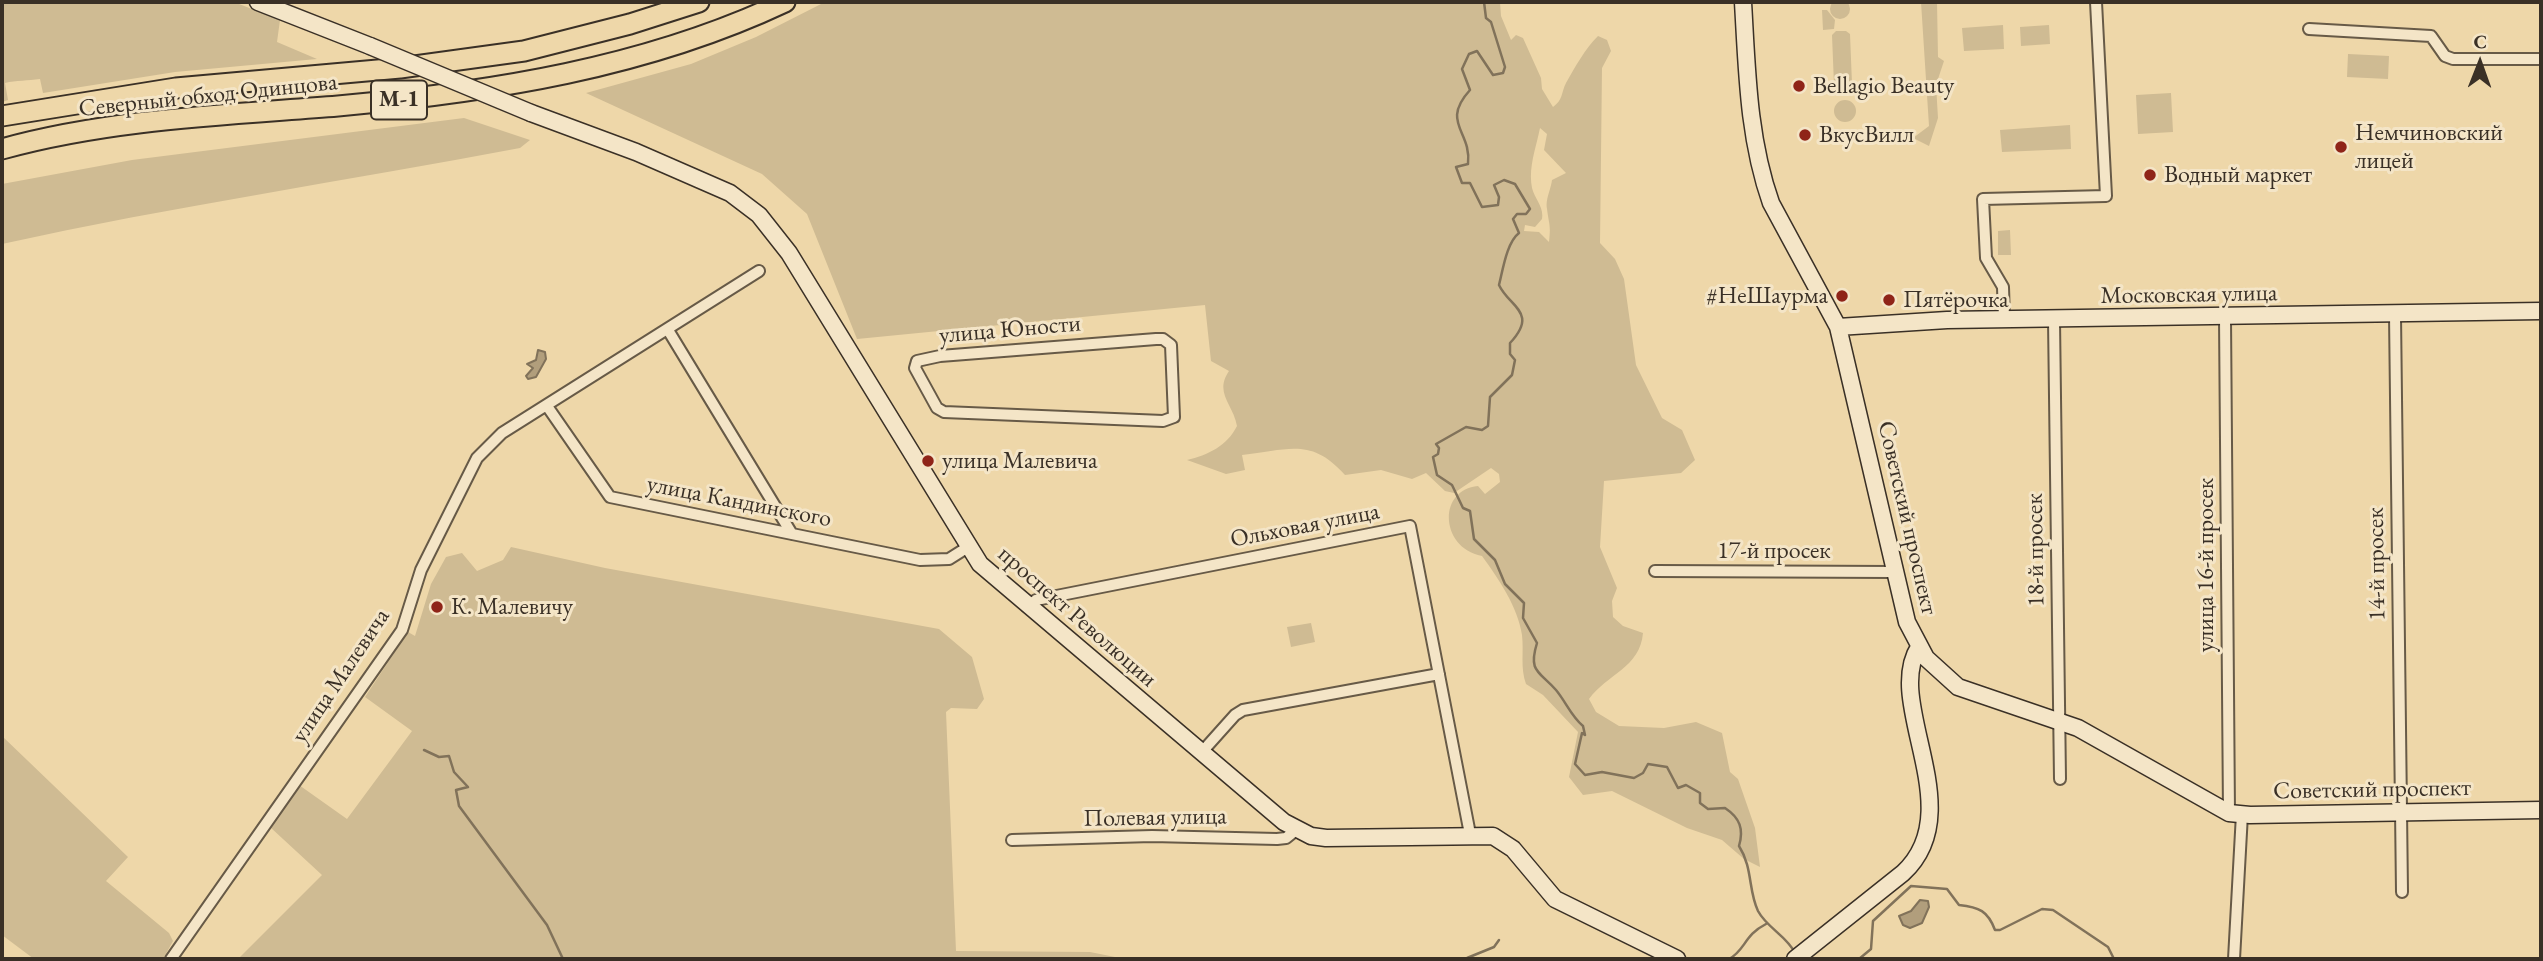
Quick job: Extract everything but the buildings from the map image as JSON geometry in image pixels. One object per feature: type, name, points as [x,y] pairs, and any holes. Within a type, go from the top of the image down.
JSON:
[{"type":"highway","name":"Северный обход Одинцова","points":[[2,117],[176,88],[400,68],[497,55],[578,39],[699,2]]},
{"type":"highway","name":"Северный обход Одинцова","points":[[2,149],[180,119],[415,98],[530,82],[683,41],[785,2]]},
{"type":"street","name":"проспект Революции","points":[[258,2],[531,113],[636,152],[730,193],[772,228],[980,564],[1027,607],[1296,830],[1326,838],[1470,834],[1493,836],[1504,841],[1549,893],[1569,908],[1667,958]]},
{"type":"street","name":"Советский проспект","points":[[1743,2],[1748,102],[1764,183],[1838,327],[1855,390],[1907,622],[1919,647],[1958,687],[2060,720],[2235,813],[2541,810]]},
{"type":"street","points":[[2004,319],[2003,287],[1986,258],[1983,199],[2106,196],[2096,2]]},
{"type":"street","points":[[2309,29],[2431,36],[2445,55],[2453,58],[2541,59]]},
{"type":"street","name":"улица Малевича","points":[[171,959],[401,630],[421,570],[481,450],[502,433],[759,271]]},
{"type":"street","name":"Московская улица","points":[[1838,327],[2004,319],[2225,318],[2541,311]]},
{"type":"street","name":"14-й просек","points":[[2395,315],[2402,892]]},
{"type":"street","name":"улица 16-й просек","points":[[2225,318],[2235,813],[2234,959]]},
{"type":"street","name":"18-й просек","points":[[2054,320],[2060,779]]},
{"type":"street","points":[[668,330],[792,534]]},
{"type":"street","name":"улица Юности","points":[[1156,339],[1167,342],[1171,345],[1174,417],[1163,421],[1118,419],[944,412],[937,408],[915,365],[940,356],[1156,339]]},
{"type":"street","name":"улица Кандинского","points":[[547,406],[610,498],[934,561],[949,559],[968,547]]},
{"type":"street","name":"Ольховая улица","points":[[1027,607],[1036,600],[1410,526],[1470,834]]},
{"type":"street","name":"17-й просек","points":[[1655,571],[1894,572]]},
{"type":"street","points":[[1798,956],[1903,873],[1917,860],[1923,848],[1929,802],[1910,671],[1913,656],[1919,647]]},
{"type":"street","points":[[1202,753],[1235,715],[1244,710],[1439,674]]},
{"type":"street","name":"Полевая улица","points":[[1012,840],[1152,836],[1277,839],[1286,838],[1296,830]]},
{"type":"shaded area","points":[[1840,-1],[1847,2],[1850,9],[1847,16],[1840,19],[1833,16],[1830,9],[1833,2]]},
{"type":"shaded area","points":[[2,2],[234,2],[280,20],[277,42],[317,59],[175,72],[43,93],[40,79],[13,81],[5,83],[8,100],[2,102]]},
{"type":"shaded area","points":[[825,2],[1500,2],[1501,16],[1511,40],[1516,35],[1523,38],[1541,78],[1542,89],[1553,107],[1589,47],[1598,36],[1607,40],[1611,51],[1602,68],[1600,243],[1615,259],[1624,279],[1636,365],[1662,418],[1682,430],[1695,460],[1681,473],[1604,481],[1600,547],[1617,588],[1612,601],[1613,617],[1623,626],[1643,633],[1636,655],[1589,699],[1596,712],[1619,726],[1664,728],[1696,722],[1722,733],[1730,772],[1738,779],[1755,828],[1760,867],[1744,859],[1722,840],[1687,828],[1612,791],[1583,795],[1569,777],[1578,732],[1543,695],[1526,684],[1522,635],[1512,604],[1482,556],[1468,551],[1451,531],[1450,508],[1455,498],[1465,490],[1478,486],[1485,494],[1500,482],[1499,474],[1491,468],[1454,493],[1445,491],[1426,473],[1412,479],[1381,470],[1345,475],[1321,455],[1298,449],[1242,455],[1245,470],[1226,474],[1187,460],[1216,449],[1228,439],[1237,426],[1223,386],[1229,371],[1211,361],[1205,305],[857,339],[807,214],[762,174],[586,93],[691,64],[756,37]],"holes":[[[1540,128],[1547,134],[1544,150],[1566,173],[1552,180],[1547,198],[1549,242],[1539,232],[1524,231],[1525,225],[1535,227],[1542,219],[1541,207],[1532,188],[1531,173]]]},
{"type":"shaded area","points":[[1921,2],[1937,2],[1938,57],[1944,61],[1936,85],[1938,118],[1929,146],[1913,138],[1929,126]]},
{"type":"shaded area","points":[[1822,10],[1827,10],[1835,20],[1834,29],[1823,30]]},
{"type":"shaded area","points":[[2003,25],[2004,49],[1964,51],[1962,28]]},
{"type":"shaded area","points":[[2049,25],[2050,44],[2021,46],[2020,27]]},
{"type":"shaded area","points":[[1836,31],[1850,34],[1852,84],[1848,89],[1839,90],[1834,85],[1832,35]]},
{"type":"shaded area","points":[[2348,54],[2389,56],[2388,79],[2347,77]]},
{"type":"shaded area","points":[[2171,93],[2173,132],[2138,134],[2136,95]]},
{"type":"shaded area","points":[[1845,100],[1855,107],[1856,111],[1849,121],[1845,122],[1835,115],[1834,111],[1841,101]]},
{"type":"shaded area","points":[[464,118],[530,140],[520,148],[2,244],[2,184],[132,160]]},
{"type":"shaded area","points":[[2070,125],[2071,149],[2002,152],[2000,130]]},
{"type":"shaded area","points":[[2010,230],[2011,255],[1998,255],[1998,231]]},
{"type":"shaded area","points":[[538,350],[545,352],[546,359],[536,377],[528,379],[526,376],[533,368],[527,364],[536,360]]},
{"type":"shaded area","points":[[511,547],[605,568],[939,629],[972,657],[984,699],[977,709],[951,708],[946,712],[956,951],[1090,952],[1125,959],[238,959],[322,875],[270,827],[299,785],[347,819],[412,731],[365,697],[408,632],[415,636],[431,584],[446,557],[462,553],[477,571],[503,560]]},
{"type":"shaded area","points":[[1311,623],[1315,642],[1291,647],[1287,627]]},
{"type":"shaded area","points":[[2,736],[128,857],[106,881],[169,933],[173,941],[163,959],[34,959],[2,935]]},
{"type":"shaded area","points":[[1920,900],[1928,901],[1929,907],[1922,923],[1910,928],[1903,925],[1899,916],[1911,911]]},
{"type":"waterway","points":[[1484,2],[1486,18],[1491,22],[1505,67],[1503,73],[1493,75],[1477,51],[1469,54],[1462,69],[1470,90],[1461,101],[1457,119],[1466,143],[1468,164],[1456,167],[1462,183],[1470,183],[1482,207],[1498,205],[1499,197],[1494,185],[1504,180],[1515,184],[1530,209],[1526,214],[1517,214],[1513,219],[1519,233],[1508,249],[1499,285],[1519,311],[1522,324],[1510,343],[1510,354],[1515,360],[1512,375],[1490,397],[1488,426],[1482,430],[1466,427],[1436,444],[1439,448],[1438,454],[1433,457],[1437,475],[1452,485],[1463,508],[1470,511],[1474,539],[1495,560],[1505,584],[1524,603],[1523,618],[1537,643],[1534,660],[1537,670],[1583,726],[1585,735],[1582,733],[1575,764],[1585,775],[1602,772],[1634,778],[1643,773],[1648,764],[1667,767],[1678,788],[1686,785],[1700,793],[1700,803],[1708,809],[1725,808],[1730,812],[1740,824],[1739,846],[1746,862],[1758,911],[1795,953]]},
{"type":"waterway","points":[[424,750],[439,757],[449,756],[454,772],[468,787],[456,790],[459,806],[547,925],[563,959]]},
{"type":"waterway","points":[[1859,959],[1871,949],[1873,921],[1911,886],[1947,889],[1959,905],[1972,907],[1986,914],[1995,930],[2042,909],[2053,910],[2108,947],[2114,959]]},
{"type":"waterway","points":[[1729,959],[1753,933],[1766,924]]},
{"type":"waterway","points":[[1450,959],[1467,958],[1494,947],[1499,940]]},
{"type":"place","name":"Bellagio Beauty","points":[[1799,86]]},
{"type":"place","name":"ВкусВилл","points":[[1805,135]]},
{"type":"place","name":"Немчиновский лицей","points":[[2341,147]]},
{"type":"place","name":"Водный маркет","points":[[2150,175]]},
{"type":"place","name":"#НеШаурма","points":[[1842,296]]},
{"type":"place","name":"Пятёрочка","points":[[1889,300]]},
{"type":"place","name":"улица Малевича","points":[[928,461]]},
{"type":"place","name":"К. Малевичу","points":[[437,607]]}]
